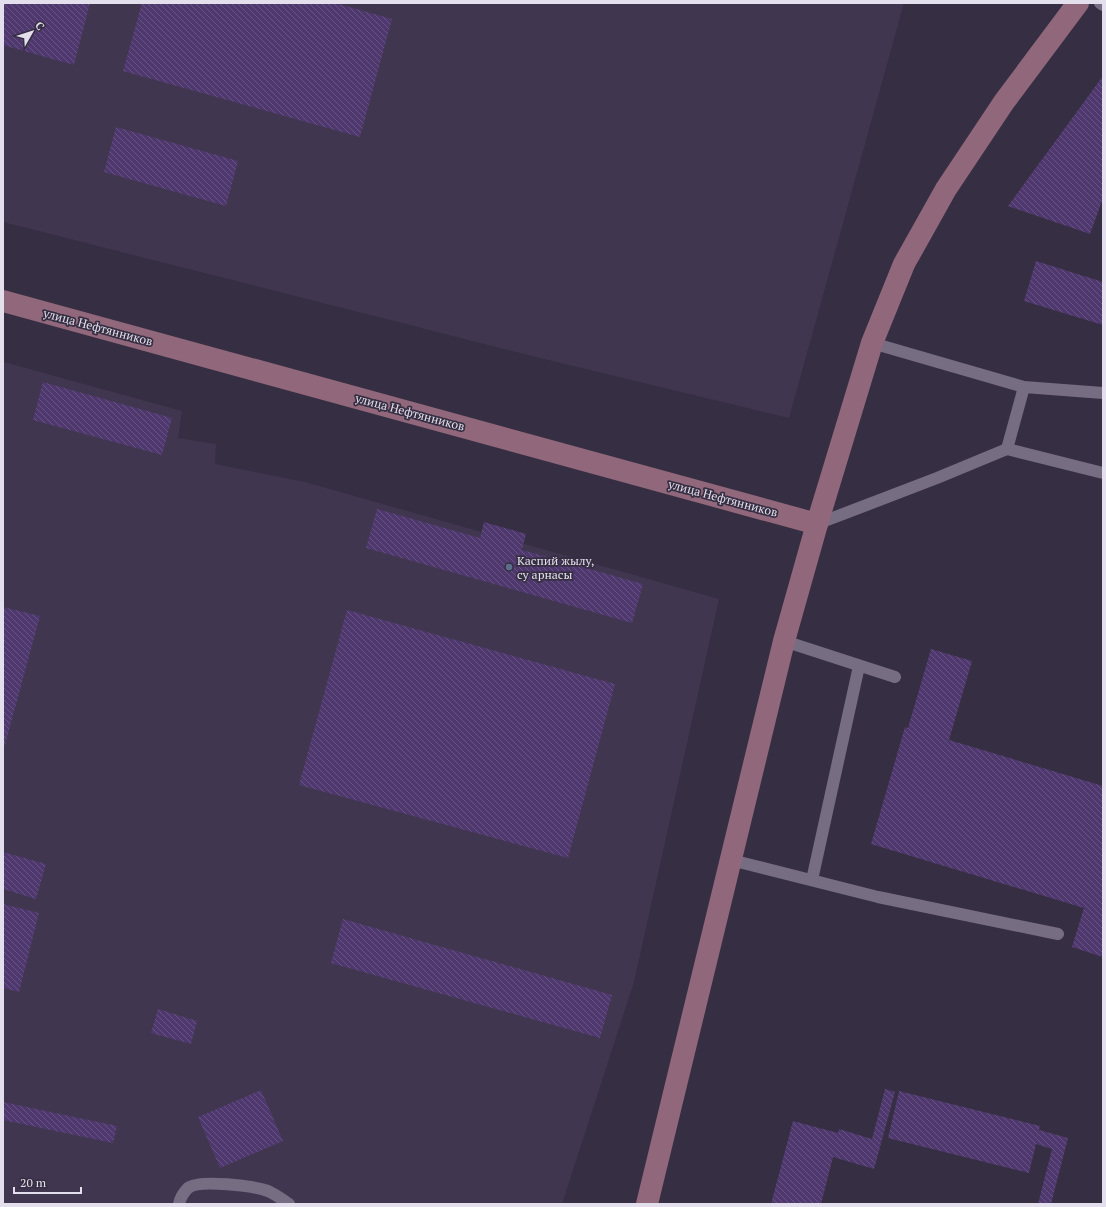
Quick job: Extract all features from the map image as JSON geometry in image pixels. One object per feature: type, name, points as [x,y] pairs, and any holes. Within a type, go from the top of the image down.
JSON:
[{"type":"street","points":[[647,1204],[784,641],[817,524],[872,343],[904,264],[946,189],[1004,102],[1078,3]]},
{"type":"street","name":"улица Нефтянников","points":[[3,301],[817,524]]},
{"type":"lane","points":[[872,343],[1024,387],[1103,393]]},
{"type":"lane","points":[[1008,448],[1024,387]]},
{"type":"lane","points":[[817,524],[937,478],[1008,448],[1103,473]]},
{"type":"lane","points":[[784,641],[895,677]]},
{"type":"lane","points":[[812,880],[859,666]]},
{"type":"lane","points":[[731,860],[878,897],[1058,934]]},
{"type":"lane","points":[[178,1204],[189,1188],[205,1184],[247,1186],[269,1192],[290,1204]]},
{"type":"shaded area","points":[[3,3],[904,3],[789,418],[540,358],[3,222]]},
{"type":"shaded area","points":[[4,362],[182,411],[178,438],[216,444],[215,464],[305,482],[719,599],[634,982],[562,1204],[3,1204]]},
{"type":"building","points":[[3,3],[90,3],[74,65],[3,45]]},
{"type":"building","points":[[142,3],[335,3],[392,19],[360,137],[123,71]]},
{"type":"building","points":[[1103,76],[1103,198],[1090,234],[1008,206]]},
{"type":"building","points":[[116,127],[238,161],[226,206],[104,172]]},
{"type":"building","points":[[1036,261],[1103,282],[1103,325],[1024,301]]},
{"type":"building","points":[[43,382],[172,418],[162,455],[33,420]]},
{"type":"building","name":"Каспий жылу, су арнасы","points":[[377,509],[480,538],[484,522],[526,534],[522,550],[643,584],[632,623],[366,548]]},
{"type":"building","points":[[3,607],[40,616],[3,752]]},
{"type":"building","points":[[347,610],[615,684],[568,858],[299,785]]},
{"type":"building","points":[[931,649],[972,661],[949,740],[1103,786],[1103,957],[1072,947],[1084,908],[871,844],[905,727],[908,728]]},
{"type":"building","points":[[3,852],[46,864],[36,899],[3,889]]},
{"type":"building","points":[[3,904],[39,913],[19,992],[3,988]]},
{"type":"building","points":[[343,919],[612,995],[600,1038],[331,963]]},
{"type":"building","points":[[158,1009],[197,1021],[191,1044],[151,1033]]},
{"type":"building","points":[[885,1089],[895,1092],[874,1169],[833,1157],[821,1204],[771,1204],[793,1121],[838,1133],[839,1129],[872,1139]]},
{"type":"building","points":[[261,1090],[283,1141],[220,1168],[198,1117]]},
{"type":"building","points":[[899,1091],[1040,1126],[1039,1130],[1068,1138],[1051,1204],[1038,1204],[1052,1149],[1036,1144],[1029,1173],[888,1138]]},
{"type":"building","points":[[3,1102],[117,1126],[113,1143],[3,1120]]},
{"type":"place","name":"Каспий жылу, су арнасы","points":[[509,567]]}]
